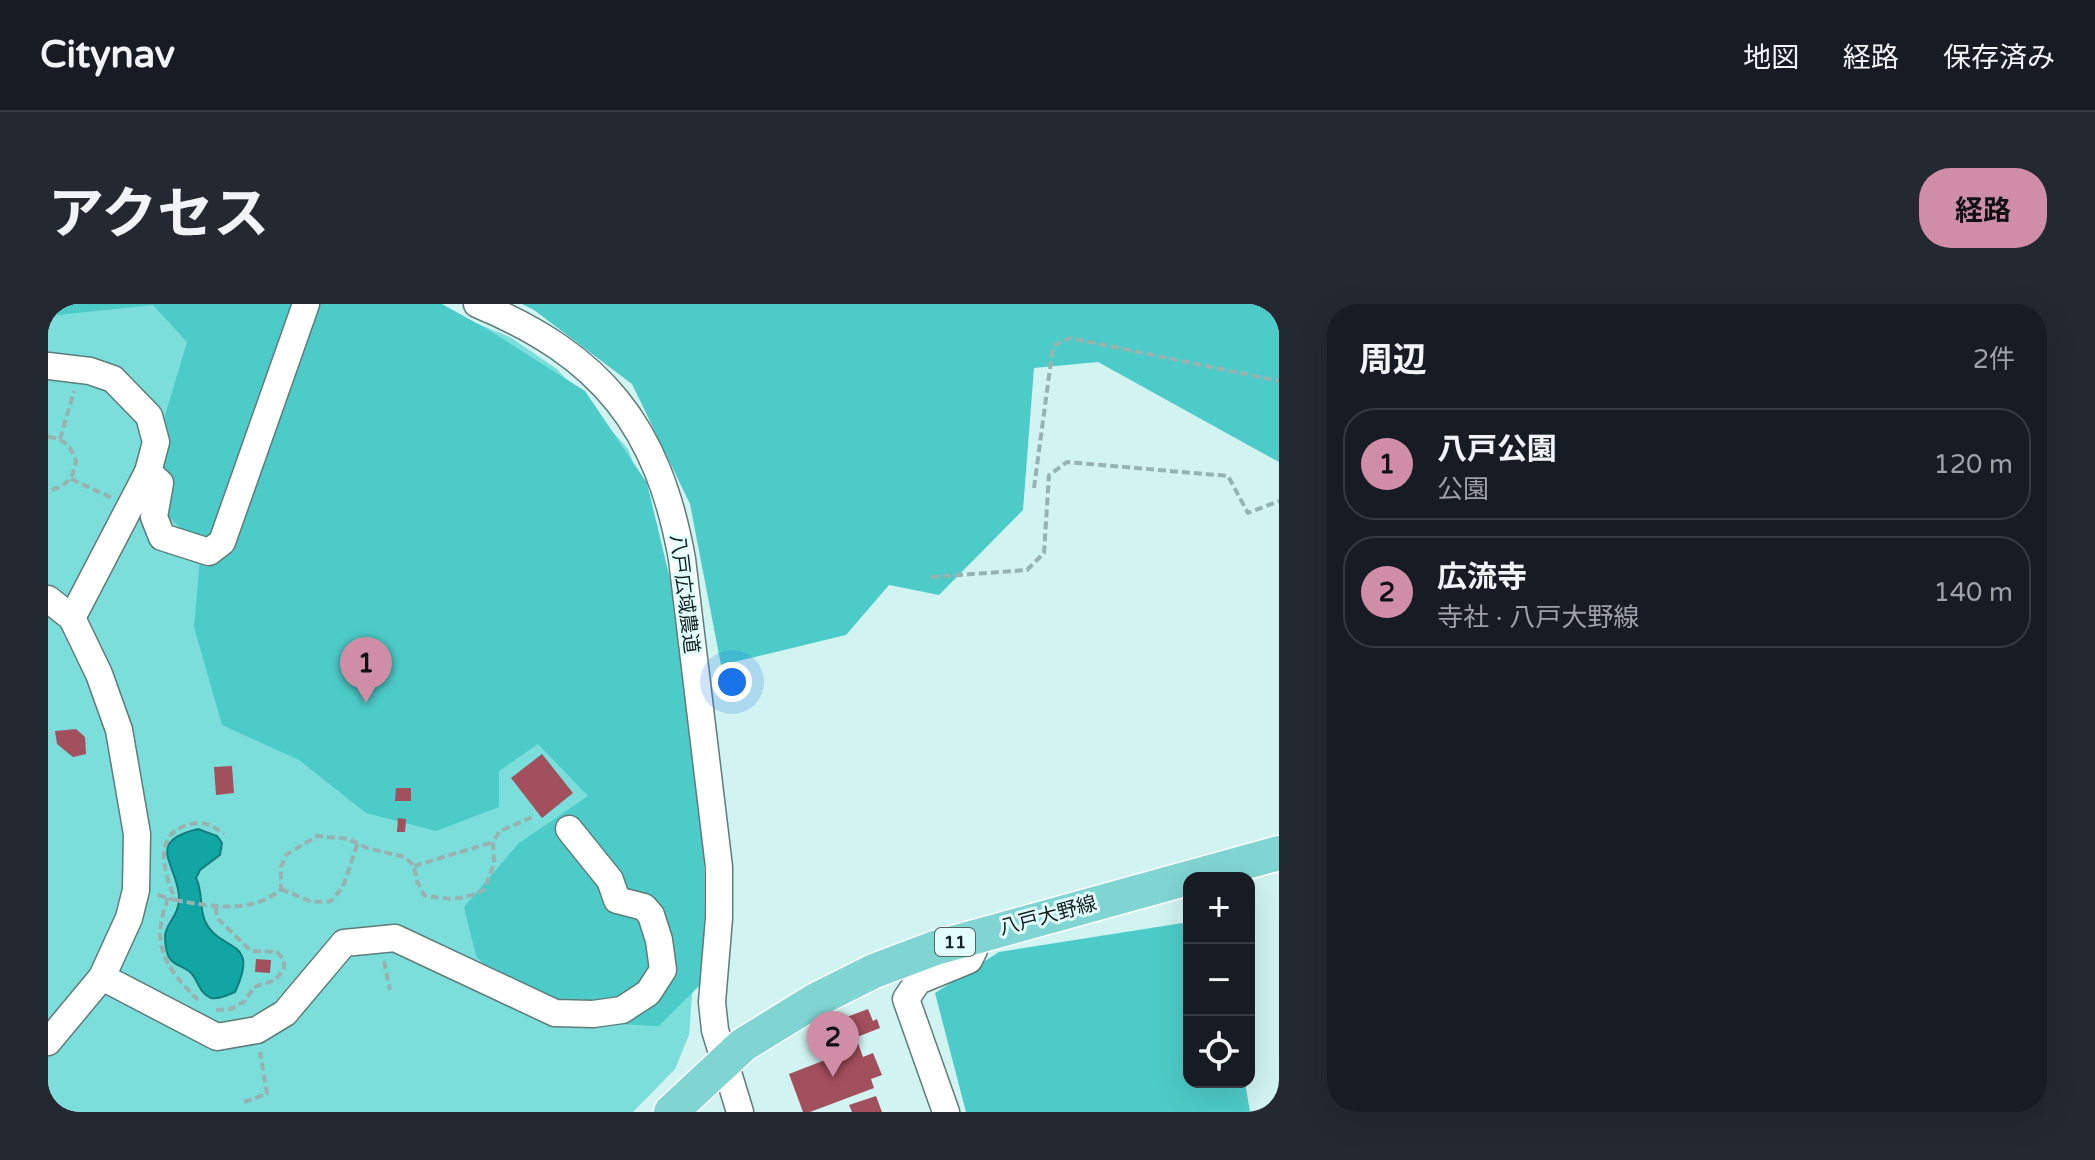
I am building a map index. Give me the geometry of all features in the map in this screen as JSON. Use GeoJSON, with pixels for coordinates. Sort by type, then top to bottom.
{"type":"FeatureCollection","features":[{"type":"Feature","properties":{"kind":"main road","name":"八戸大野線"},"geometry":{"type":"LineString","coordinates":[[671,1112],[723,1062],[772,1025],[874,971],[971,938],[1279,853]]}},
{"type":"Feature","properties":{"kind":"street"},"geometry":{"type":"LineString","coordinates":[[148,472],[160,483],[154,517],[162,537],[209,552],[222,542],[306,304]]}},
{"type":"Feature","properties":{"kind":"street","name":"八戸広域農道"},"geometry":{"type":"LineString","coordinates":[[477,304],[536,333],[588,368],[636,424],[664,482],[682,559],[719,867],[712,1002],[715,1030],[740,1112]]}},
{"type":"Feature","properties":{"kind":"street"},"geometry":{"type":"LineString","coordinates":[[48,366],[81,370],[113,379],[149,416],[156,442],[148,472],[72,618]]}},
{"type":"Feature","properties":{"kind":"street"},"geometry":{"type":"LineString","coordinates":[[48,599],[72,618],[99,674],[119,730],[137,834],[136,890],[129,918],[102,977],[48,1042]]}},
{"type":"Feature","properties":{"kind":"street"},"geometry":{"type":"LineString","coordinates":[[102,977],[217,1037],[257,1030],[285,1013],[344,943],[395,938],[555,1013],[593,1014],[622,1010],[648,993],[663,970],[659,940],[651,915],[644,907],[617,900],[610,880],[569,829]]}},
{"type":"Feature","properties":{"kind":"street"},"geometry":{"type":"LineString","coordinates":[[946,1112],[906,999],[918,981],[969,960],[974,950],[971,938]]}},
{"type":"Feature","properties":{"kind":"path"},"geometry":{"type":"LineString","coordinates":[[1034,488],[1053,346],[1070,338],[1279,381]]}},
{"type":"Feature","properties":{"kind":"path"},"geometry":{"type":"LineString","coordinates":[[60,439],[81,370]]}},
{"type":"Feature","properties":{"kind":"path"},"geometry":{"type":"LineString","coordinates":[[48,437],[67,444],[76,461],[71,479],[48,490]]}},
{"type":"Feature","properties":{"kind":"path"},"geometry":{"type":"LineString","coordinates":[[931,577],[1027,570],[1044,553],[1049,475],[1067,462],[1228,476],[1248,513],[1279,501]]}},
{"type":"Feature","properties":{"kind":"path"},"geometry":{"type":"LineString","coordinates":[[71,479],[130,506]]}},
{"type":"Feature","properties":{"kind":"path"},"geometry":{"type":"LineString","coordinates":[[281,889],[281,867],[286,855],[317,836],[349,839],[367,848],[405,857],[414,866],[424,895],[446,899],[468,898],[485,889],[494,863],[493,842],[500,831],[535,816]]}},
{"type":"Feature","properties":{"kind":"path"},"geometry":{"type":"LineString","coordinates":[[216,907],[217,918],[243,946],[251,951],[277,952],[284,960],[284,969],[275,980],[254,987],[245,1001],[231,1009],[216,1010],[203,1006],[177,980],[161,954],[162,931],[172,899],[164,869],[167,838],[177,828],[195,823],[210,824],[224,834]]}},
{"type":"Feature","properties":{"kind":"path"},"geometry":{"type":"LineString","coordinates":[[281,889],[312,902],[331,901],[343,887],[358,842]]}},
{"type":"Feature","properties":{"kind":"path"},"geometry":{"type":"LineString","coordinates":[[414,866],[493,842]]}},
{"type":"Feature","properties":{"kind":"path"},"geometry":{"type":"LineString","coordinates":[[136,890],[216,907],[262,901],[281,889]]}},
{"type":"Feature","properties":{"kind":"path"},"geometry":{"type":"LineString","coordinates":[[380,939],[390,990]]}},
{"type":"Feature","properties":{"kind":"path"},"geometry":{"type":"LineString","coordinates":[[244,1102],[267,1094],[257,1030]]}},
{"type":"Feature","properties":{"kind":"shaded area"},"geometry":{"type":"Polygon","coordinates":[[[48,304],[429,304],[510,337],[557,369],[628,449],[657,524],[700,892],[689,1035],[675,1069],[633,1112],[48,1112],[48,304]]]}},
{"type":"Feature","properties":{"kind":"shaded area"},"geometry":{"type":"Polygon","coordinates":[[[48,304],[442,304],[585,391],[647,483],[675,600],[704,839],[705,980],[659,1026],[616,1024],[513,995],[476,956],[464,907],[519,843],[588,796],[538,744],[499,771],[499,807],[436,831],[366,813],[299,760],[222,725],[194,627],[201,548],[167,515],[160,432],[187,342],[153,305],[48,316],[48,304]]]}},
{"type":"Feature","properties":{"kind":"shaded area"},"geometry":{"type":"Polygon","coordinates":[[[522,304],[1279,304],[1279,462],[1098,362],[1034,368],[1023,510],[939,595],[889,585],[846,635],[721,665],[690,504],[632,384],[522,304]]]}},
{"type":"Feature","properties":{"kind":"shaded area"},"geometry":{"type":"Polygon","coordinates":[[[198,829],[217,836],[222,843],[220,855],[200,870],[196,878],[203,916],[212,931],[241,954],[243,962],[235,992],[217,998],[207,996],[192,974],[171,960],[166,945],[166,931],[179,903],[168,847],[172,840],[182,834],[198,829]]]}},
{"type":"Feature","properties":{"kind":"shaded area"},"geometry":{"type":"Polygon","coordinates":[[[1183,923],[1183,1088],[1246,1088],[1250,1112],[966,1112],[935,993],[999,952],[1183,923]]]}},
{"type":"Feature","properties":{"kind":"building"},"geometry":{"type":"Polygon","coordinates":[[[76,729],[85,737],[86,754],[73,757],[57,744],[55,731],[76,729]]]}},
{"type":"Feature","properties":{"kind":"building"},"geometry":{"type":"Polygon","coordinates":[[[542,754],[573,793],[542,818],[511,778],[542,754]]]}},
{"type":"Feature","properties":{"kind":"building"},"geometry":{"type":"Polygon","coordinates":[[[232,766],[234,793],[216,795],[214,767],[232,766]]]}},
{"type":"Feature","properties":{"kind":"building"},"geometry":{"type":"Polygon","coordinates":[[[396,788],[411,788],[411,801],[395,801],[396,788]]]}},
{"type":"Feature","properties":{"kind":"building"},"geometry":{"type":"Polygon","coordinates":[[[398,818],[406,819],[405,832],[397,832],[398,818]]]}},
{"type":"Feature","properties":{"kind":"building"},"geometry":{"type":"Polygon","coordinates":[[[256,959],[271,960],[270,973],[255,972],[256,959]]]}},
{"type":"Feature","properties":{"kind":"building"},"geometry":{"type":"Polygon","coordinates":[[[868,1009],[880,1028],[852,1039],[844,1018],[868,1009]]]}},
{"type":"Feature","properties":{"kind":"building"},"geometry":{"type":"Polygon","coordinates":[[[858,1043],[863,1057],[873,1053],[882,1075],[871,1079],[874,1088],[803,1112],[789,1074],[838,1055],[837,1051],[858,1043]]]}},
{"type":"Feature","properties":{"kind":"building"},"geometry":{"type":"Polygon","coordinates":[[[876,1096],[882,1112],[852,1112],[849,1105],[876,1096]]]}},
{"type":"Feature","properties":{"kind":"place","name":"八戸公園"},"geometry":{"type":"Point","coordinates":[366,703]}},
{"type":"Feature","properties":{"kind":"place","name":"広流寺"},"geometry":{"type":"Point","coordinates":[833,1077]}}]}
